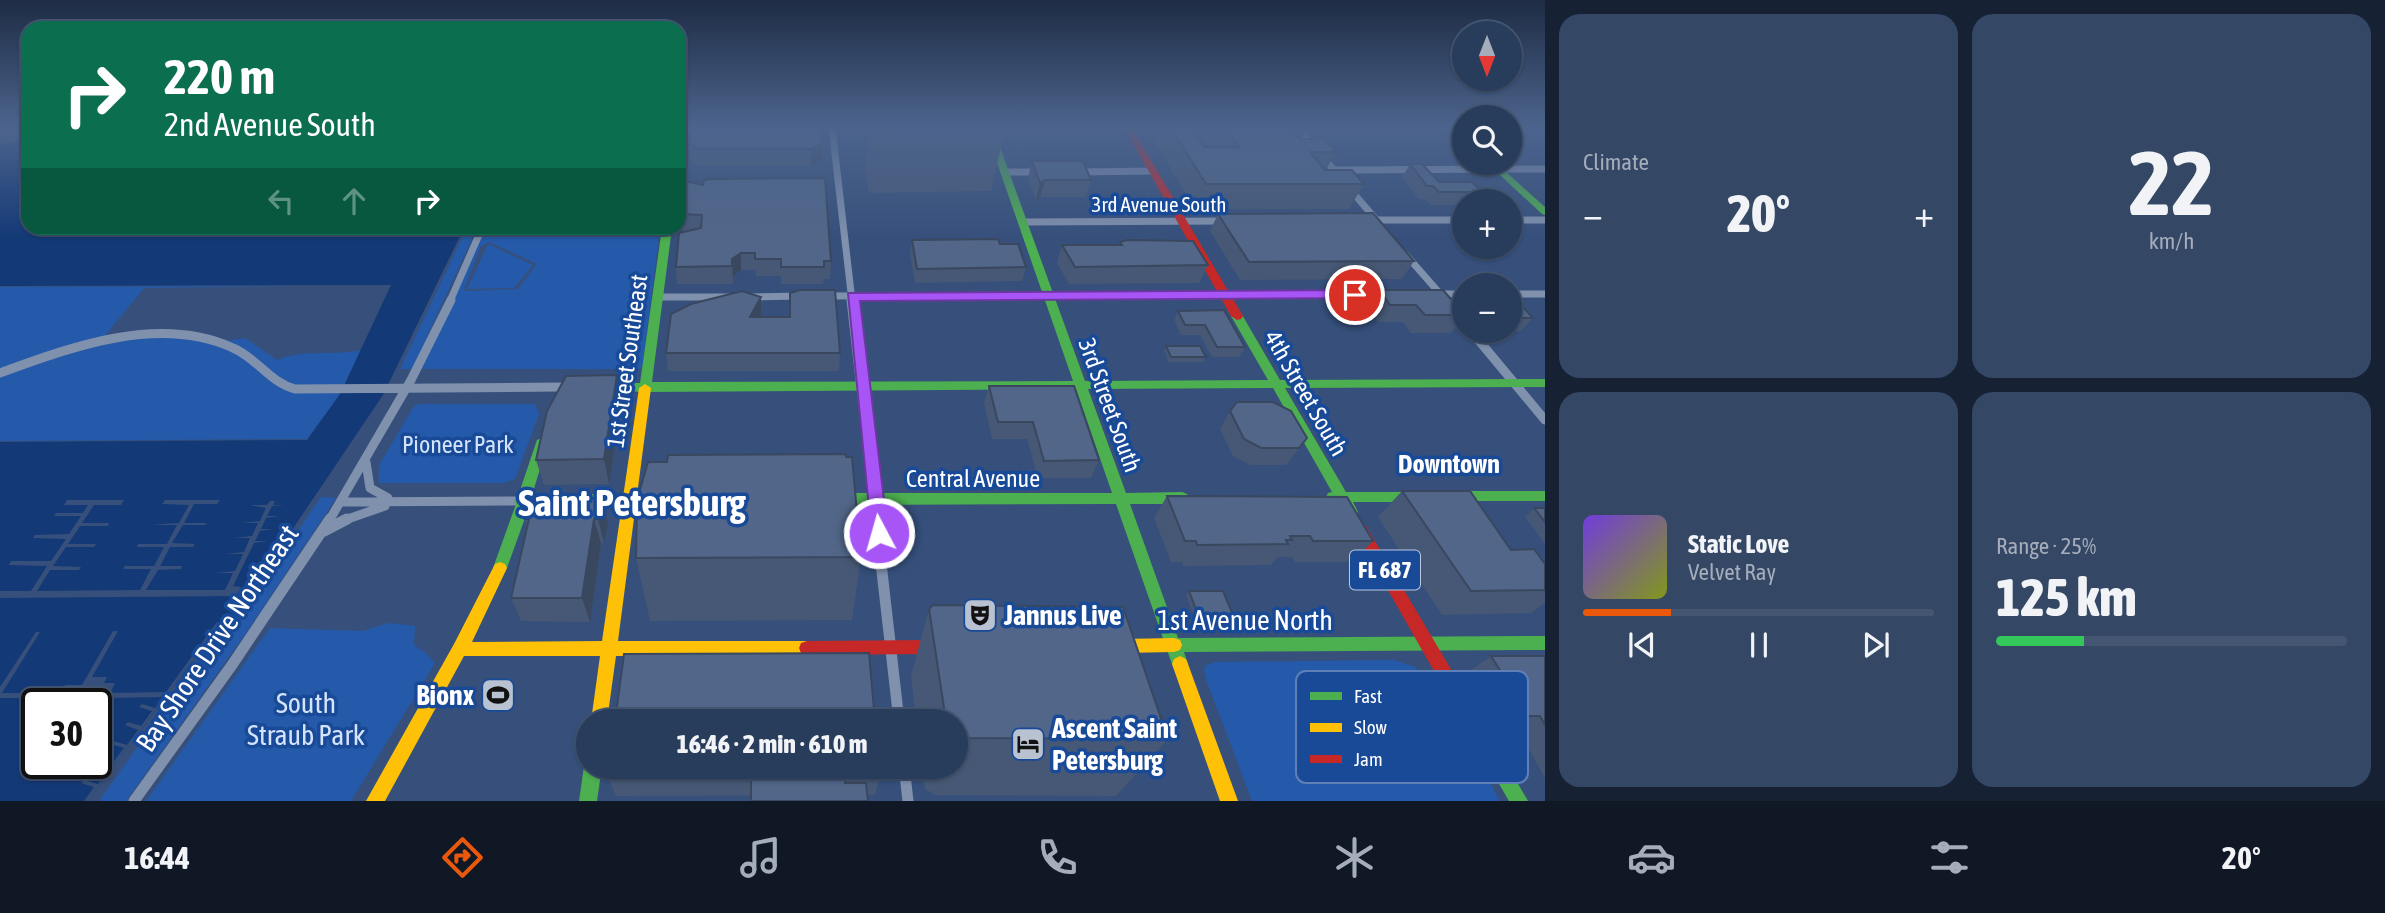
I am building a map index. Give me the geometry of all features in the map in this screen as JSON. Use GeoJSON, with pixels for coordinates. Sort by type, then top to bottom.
{"type":"FeatureCollection","features":[{"type":"Feature","properties":{"kind":"street"},"geometry":{"type":"LineString","coordinates":[[837,165],[898,709]]}},
{"type":"Feature","properties":{"kind":"street","name":"3rd Street South"},"geometry":{"type":"LineString","coordinates":[[1002,165],[1229,801]]}},
{"type":"Feature","properties":{"kind":"street","name":"4th Street South"},"geometry":{"type":"LineString","coordinates":[[1150,165],[1342,497]]}},
{"type":"Feature","properties":{"kind":"street"},"geometry":{"type":"LineString","coordinates":[[1330,165],[1385,229]]}},
{"type":"Feature","properties":{"kind":"street"},"geometry":{"type":"LineString","coordinates":[[1334,170],[1452,167]]}},
{"type":"Feature","properties":{"kind":"street"},"geometry":{"type":"LineString","coordinates":[[1522,168],[1545,169]]}},
{"type":"Feature","properties":{"kind":"street"},"geometry":{"type":"LineString","coordinates":[[1073,172],[1153,171]]}},
{"type":"Feature","properties":{"kind":"street"},"geometry":{"type":"LineString","coordinates":[[1004,172],[1047,172]]}},
{"type":"Feature","properties":{"kind":"street"},"geometry":{"type":"LineString","coordinates":[[1504,175],[1545,212]]}},
{"type":"Feature","properties":{"kind":"street"},"geometry":{"type":"LineString","coordinates":[[1362,220],[1452,220]]}},
{"type":"Feature","properties":{"kind":"street"},"geometry":{"type":"LineString","coordinates":[[1522,220],[1545,220]]}},
{"type":"Feature","properties":{"kind":"street","name":"3rd Avenue South"},"geometry":{"type":"LineString","coordinates":[[1022,222],[1238,221]]}},
{"type":"Feature","properties":{"kind":"street","name":"Bay Shore Drive Northeast"},"geometry":{"type":"LineString","coordinates":[[134,801],[340,502],[407,389],[479,235]]}},
{"type":"Feature","properties":{"kind":"street","name":"1st Street Southeast"},"geometry":{"type":"LineString","coordinates":[[601,709],[666,235]]}},
{"type":"Feature","properties":{"kind":"street"},"geometry":{"type":"LineString","coordinates":[[1399,246],[1452,308]]}},
{"type":"Feature","properties":{"kind":"street"},"geometry":{"type":"LineString","coordinates":[[821,296],[1391,294]]}},
{"type":"Feature","properties":{"kind":"street"},"geometry":{"type":"LineString","coordinates":[[1428,294],[1452,294]]}},
{"type":"Feature","properties":{"kind":"street"},"geometry":{"type":"LineString","coordinates":[[1522,294],[1545,294]]}},
{"type":"Feature","properties":{"kind":"street"},"geometry":{"type":"LineString","coordinates":[[657,297],[808,296]]}},
{"type":"Feature","properties":{"kind":"street"},"geometry":{"type":"LineString","coordinates":[[0,373],[86,345],[133,337],[174,335],[232,347],[282,386],[340,389],[1545,383]]}},
{"type":"Feature","properties":{"kind":"street"},"geometry":{"type":"LineString","coordinates":[[1481,343],[1545,420]]}},
{"type":"Feature","properties":{"kind":"street"},"geometry":{"type":"LineString","coordinates":[[557,401],[574,387]]}},
{"type":"Feature","properties":{"kind":"street"},"geometry":{"type":"LineString","coordinates":[[375,801],[460,649],[519,524],[521,501],[548,427]]}},
{"type":"Feature","properties":{"kind":"street"},"geometry":{"type":"LineString","coordinates":[[366,458],[365,471],[370,488],[380,496],[400,502]]}},
{"type":"Feature","properties":{"kind":"street"},"geometry":{"type":"LineString","coordinates":[[1447,496],[1545,496]]}},
{"type":"Feature","properties":{"kind":"street"},"geometry":{"type":"LineString","coordinates":[[1320,497],[1433,497]]}},
{"type":"Feature","properties":{"kind":"street","name":"FL 687"},"geometry":{"type":"LineString","coordinates":[[1342,497],[1443,671]]}},
{"type":"Feature","properties":{"kind":"street","name":"Central Avenue"},"geometry":{"type":"LineString","coordinates":[[824,499],[1195,498]]}},
{"type":"Feature","properties":{"kind":"street"},"geometry":{"type":"LineString","coordinates":[[340,502],[674,500]]}},
{"type":"Feature","properties":{"kind":"street"},"geometry":{"type":"LineString","coordinates":[[317,536],[341,521],[400,502]]}},
{"type":"Feature","properties":{"kind":"street","name":"1st Avenue North"},"geometry":{"type":"LineString","coordinates":[[1109,646],[1545,643]]}},
{"type":"Feature","properties":{"kind":"street"},"geometry":{"type":"LineString","coordinates":[[460,649],[943,646]]}},
{"type":"Feature","properties":{"kind":"street"},"geometry":{"type":"LineString","coordinates":[[588,801],[591,779]]}},
{"type":"Feature","properties":{"kind":"street"},"geometry":{"type":"LineString","coordinates":[[905,779],[908,801]]}},
{"type":"Feature","properties":{"kind":"street","name":"FL 687"},"geometry":{"type":"LineString","coordinates":[[1508,783],[1519,801]]}},
{"type":"Feature","properties":{"kind":"green space"},"geometry":{"type":"Polygon","coordinates":[[[464,235],[474,235],[412,369],[400,369],[464,235]]]}},
{"type":"Feature","properties":{"kind":"green space"},"geometry":{"type":"Polygon","coordinates":[[[483,235],[659,235],[642,369],[421,369],[483,235]],[[489,242],[481,246],[464,289],[518,289],[536,265],[489,242]]]}},
{"type":"Feature","properties":{"kind":"green space"},"geometry":{"type":"Polygon","coordinates":[[[488,244],[533,265],[514,288],[467,289],[488,244]]]}},
{"type":"Feature","properties":{"kind":"green space"},"geometry":{"type":"Polygon","coordinates":[[[281,286],[144,288],[104,337],[123,335],[225,341],[245,338],[277,360],[297,355],[362,350],[338,397],[307,439],[0,441],[0,287],[281,286]]]}},
{"type":"Feature","properties":{"kind":"green space","name":"Pioneer Park"},"geometry":{"type":"Polygon","coordinates":[[[535,404],[539,414],[515,479],[503,483],[379,483],[379,465],[414,406],[535,404]]]}},
{"type":"Feature","properties":{"kind":"green space"},"geometry":{"type":"Polygon","coordinates":[[[321,497],[336,498],[244,636],[126,801],[99,801],[219,632],[231,629],[321,497]]]}},
{"type":"Feature","properties":{"kind":"green space","name":"South Straub Park"},"geometry":{"type":"Polygon","coordinates":[[[388,623],[415,626],[414,645],[435,663],[351,801],[146,801],[270,628],[363,631],[388,623]]]}},
{"type":"Feature","properties":{"kind":"green space"},"geometry":{"type":"Polygon","coordinates":[[[1394,660],[1415,667],[1419,671],[1296,671],[1296,783],[1490,783],[1500,801],[1252,801],[1204,671],[1206,665],[1216,662],[1394,660]]]}},
{"type":"Feature","properties":{"kind":"shaded area"},"geometry":{"type":"Polygon","coordinates":[[[0,165],[21,165],[21,235],[461,235],[383,395],[226,628],[218,626],[112,769],[112,688],[21,688],[21,779],[104,779],[88,801],[0,801],[0,442],[307,440],[340,394],[391,285],[0,286],[0,165]]]}},
{"type":"Feature","properties":{"kind":"pier"},"geometry":{"type":"Polygon","coordinates":[[[67,500],[124,500],[121,505],[94,505],[82,523],[109,523],[108,526],[80,526],[68,544],[96,544],[94,547],[66,547],[53,566],[81,567],[79,570],[50,570],[37,591],[140,590],[151,569],[123,569],[125,566],[154,566],[164,547],[137,547],[138,544],[167,544],[177,525],[150,525],[179,523],[189,505],[162,504],[165,500],[220,500],[217,504],[194,504],[184,523],[207,523],[183,525],[172,543],[195,544],[193,547],[170,547],[160,566],[182,566],[181,569],[158,570],[146,590],[225,590],[233,573],[215,573],[235,571],[243,554],[225,554],[244,552],[250,538],[233,538],[252,536],[258,523],[241,523],[260,521],[266,508],[250,505],[267,505],[270,501],[275,501],[273,505],[285,505],[272,506],[267,516],[280,516],[266,518],[261,529],[273,529],[260,531],[255,541],[268,541],[254,543],[233,586],[241,587],[236,596],[0,598],[0,591],[31,591],[47,566],[9,565],[11,561],[51,561],[66,539],[33,538],[35,535],[69,534],[81,516],[54,516],[56,513],[83,513],[88,505],[64,505],[67,500]]]}},
{"type":"Feature","properties":{"kind":"pier"},"geometry":{"type":"Polygon","coordinates":[[[217,622],[228,624],[226,628],[218,626],[112,769],[112,764],[124,748],[112,744],[113,741],[127,745],[138,730],[125,725],[128,722],[141,726],[152,711],[139,707],[142,704],[155,708],[162,697],[112,698],[112,693],[166,692],[217,622]]]}},
{"type":"Feature","properties":{"kind":"pier"},"geometry":{"type":"Polygon","coordinates":[[[113,631],[118,631],[92,677],[107,677],[104,683],[115,683],[112,689],[64,688],[65,685],[82,685],[113,631]]]}},
{"type":"Feature","properties":{"kind":"pier"},"geometry":{"type":"Polygon","coordinates":[[[36,632],[40,632],[2,693],[21,693],[21,698],[0,698],[0,687],[36,632]]]}},
{"type":"Feature","properties":{"kind":"pier"},"geometry":{"type":"Polygon","coordinates":[[[104,779],[88,801],[84,801],[94,787],[81,783],[84,780],[98,784],[104,779]]]}},
{"type":"Feature","properties":{"kind":"building"},"geometry":{"type":"Polygon","coordinates":[[[1034,165],[1085,165],[1091,180],[1045,180],[1040,183],[1034,165]]]}},
{"type":"Feature","properties":{"kind":"building"},"geometry":{"type":"Polygon","coordinates":[[[1194,165],[1321,165],[1325,170],[1352,170],[1364,184],[1206,184],[1194,165]]]}},
{"type":"Feature","properties":{"kind":"building"},"geometry":{"type":"Polygon","coordinates":[[[1411,165],[1423,165],[1439,182],[1472,182],[1479,189],[1439,192],[1433,186],[1427,186],[1411,165]]]}},
{"type":"Feature","properties":{"kind":"building"},"geometry":{"type":"Polygon","coordinates":[[[825,178],[831,261],[824,261],[824,267],[781,267],[781,259],[755,259],[755,253],[741,253],[732,259],[732,266],[676,267],[679,235],[686,235],[686,231],[701,228],[702,215],[686,214],[686,181],[703,185],[704,180],[825,178]]]}},
{"type":"Feature","properties":{"kind":"building"},"geometry":{"type":"Polygon","coordinates":[[[1373,213],[1414,261],[1249,262],[1218,214],[1373,213]]]}},
{"type":"Feature","properties":{"kind":"building"},"geometry":{"type":"Polygon","coordinates":[[[998,239],[1000,244],[1018,244],[1026,267],[917,269],[912,240],[998,239]]]}},
{"type":"Feature","properties":{"kind":"building"},"geometry":{"type":"Polygon","coordinates":[[[1193,241],[1208,265],[1075,267],[1062,245],[1122,245],[1120,242],[1193,241]]]}},
{"type":"Feature","properties":{"kind":"building"},"geometry":{"type":"Polygon","coordinates":[[[800,290],[835,290],[840,353],[666,353],[671,314],[691,304],[742,291],[761,297],[750,317],[790,317],[790,293],[800,290]]]}},
{"type":"Feature","properties":{"kind":"building"},"geometry":{"type":"Polygon","coordinates":[[[1379,290],[1443,290],[1452,300],[1452,315],[1425,315],[1416,305],[1390,305],[1379,290]]]}},
{"type":"Feature","properties":{"kind":"building"},"geometry":{"type":"Polygon","coordinates":[[[1522,306],[1533,318],[1522,318],[1522,306]]]}},
{"type":"Feature","properties":{"kind":"building"},"geometry":{"type":"Polygon","coordinates":[[[1224,310],[1245,347],[1217,347],[1205,325],[1185,325],[1178,311],[1224,310]]]}},
{"type":"Feature","properties":{"kind":"building"},"geometry":{"type":"Polygon","coordinates":[[[1166,346],[1200,346],[1206,357],[1171,357],[1166,346]]]}},
{"type":"Feature","properties":{"kind":"building"},"geometry":{"type":"Polygon","coordinates":[[[617,375],[604,459],[536,460],[547,411],[566,376],[617,375]]]}},
{"type":"Feature","properties":{"kind":"building"},"geometry":{"type":"Polygon","coordinates":[[[989,386],[1074,386],[1099,460],[1044,461],[1033,422],[998,422],[989,386]]]}},
{"type":"Feature","properties":{"kind":"building"},"geometry":{"type":"Polygon","coordinates":[[[1237,402],[1273,402],[1291,411],[1307,438],[1299,448],[1261,448],[1244,439],[1230,411],[1237,402]]]}},
{"type":"Feature","properties":{"kind":"building"},"geometry":{"type":"Polygon","coordinates":[[[846,454],[846,457],[852,457],[861,557],[636,558],[637,500],[648,462],[667,462],[668,455],[846,454]]]}},
{"type":"Feature","properties":{"kind":"building"},"geometry":{"type":"Polygon","coordinates":[[[1402,491],[1470,491],[1511,550],[1534,549],[1545,564],[1545,590],[1471,591],[1402,491]]]}},
{"type":"Feature","properties":{"kind":"building"},"geometry":{"type":"Polygon","coordinates":[[[1167,496],[1347,497],[1373,541],[1313,541],[1310,536],[1290,536],[1292,540],[1286,540],[1288,544],[1197,545],[1196,541],[1185,541],[1167,496]]]}},
{"type":"Feature","properties":{"kind":"building"},"geometry":{"type":"Polygon","coordinates":[[[535,497],[601,498],[598,519],[594,519],[582,598],[511,598],[529,519],[525,519],[535,497]]]}},
{"type":"Feature","properties":{"kind":"building"},"geometry":{"type":"Polygon","coordinates":[[[1534,508],[1545,508],[1545,522],[1534,508]]]}},
{"type":"Feature","properties":{"kind":"building"},"geometry":{"type":"Polygon","coordinates":[[[1189,591],[1223,591],[1233,615],[1198,615],[1189,591]]]}},
{"type":"Feature","properties":{"kind":"building"},"geometry":{"type":"Polygon","coordinates":[[[933,605],[1123,607],[1168,739],[968,738],[968,709],[944,709],[929,609],[933,605]]]}},
{"type":"Feature","properties":{"kind":"building"},"geometry":{"type":"Polygon","coordinates":[[[869,653],[874,709],[617,709],[624,654],[869,653]]]}},
{"type":"Feature","properties":{"kind":"building"},"geometry":{"type":"Polygon","coordinates":[[[1491,656],[1545,656],[1545,725],[1540,716],[1528,714],[1528,671],[1500,671],[1491,656]]]}},
{"type":"Feature","properties":{"kind":"building"},"geometry":{"type":"Polygon","coordinates":[[[751,779],[845,779],[845,783],[866,783],[868,801],[751,801],[751,779]]]}},
{"type":"Feature","properties":{"kind":"traffic: fast"},"geometry":{"type":"LineString","coordinates":[[1002,165],[1180,664]]}},
{"type":"Feature","properties":{"kind":"traffic: fast"},"geometry":{"type":"LineString","coordinates":[[1504,175],[1545,212]]}},
{"type":"Feature","properties":{"kind":"traffic: fast"},"geometry":{"type":"LineString","coordinates":[[645,388],[666,235]]}},
{"type":"Feature","properties":{"kind":"traffic: fast"},"geometry":{"type":"LineString","coordinates":[[1237,316],[1351,512]]}},
{"type":"Feature","properties":{"kind":"traffic: fast"},"geometry":{"type":"LineString","coordinates":[[1080,385],[1545,383]]}},
{"type":"Feature","properties":{"kind":"traffic: fast"},"geometry":{"type":"LineString","coordinates":[[605,387],[1080,385]]}},
{"type":"Feature","properties":{"kind":"traffic: fast"},"geometry":{"type":"LineString","coordinates":[[500,568],[542,443]]}},
{"type":"Feature","properties":{"kind":"traffic: fast"},"geometry":{"type":"LineString","coordinates":[[1459,496],[1545,496]]}},
{"type":"Feature","properties":{"kind":"traffic: fast"},"geometry":{"type":"LineString","coordinates":[[1333,497],[1413,497]]}},
{"type":"Feature","properties":{"kind":"traffic: fast"},"geometry":{"type":"LineString","coordinates":[[840,499],[1182,498]]}},
{"type":"Feature","properties":{"kind":"traffic: fast"},"geometry":{"type":"LineString","coordinates":[[588,500],[654,500]]}},
{"type":"Feature","properties":{"kind":"traffic: fast"},"geometry":{"type":"LineString","coordinates":[[521,501],[549,501]]}},
{"type":"Feature","properties":{"kind":"traffic: fast"},"geometry":{"type":"LineString","coordinates":[[1174,645],[1545,643]]}},
{"type":"Feature","properties":{"kind":"traffic: fast"},"geometry":{"type":"LineString","coordinates":[[588,801],[591,779]]}},
{"type":"Feature","properties":{"kind":"traffic: fast"},"geometry":{"type":"LineString","coordinates":[[1508,783],[1519,801]]}},
{"type":"Feature","properties":{"kind":"traffic: slow"},"geometry":{"type":"LineString","coordinates":[[601,709],[645,388]]}},
{"type":"Feature","properties":{"kind":"traffic: slow"},"geometry":{"type":"LineString","coordinates":[[375,801],[460,649],[500,568]]}},
{"type":"Feature","properties":{"kind":"traffic: slow"},"geometry":{"type":"LineString","coordinates":[[1122,646],[1174,645]]}},
{"type":"Feature","properties":{"kind":"traffic: slow"},"geometry":{"type":"LineString","coordinates":[[460,649],[807,648]]}},
{"type":"Feature","properties":{"kind":"traffic: slow"},"geometry":{"type":"LineString","coordinates":[[1180,664],[1229,801]]}},
{"type":"Feature","properties":{"kind":"traffic: jam"},"geometry":{"type":"LineString","coordinates":[[1150,165],[1237,316]]}},
{"type":"Feature","properties":{"kind":"traffic: jam"},"geometry":{"type":"LineString","coordinates":[[1361,530],[1443,671]]}},
{"type":"Feature","properties":{"kind":"traffic: jam"},"geometry":{"type":"LineString","coordinates":[[807,648],[932,647]]}},
{"type":"Feature","properties":{"kind":"place","name":"Jannus Live"},"geometry":{"type":"Point","coordinates":[980,615]}},
{"type":"Feature","properties":{"kind":"place","name":"Bionx"},"geometry":{"type":"Point","coordinates":[498,695]}},
{"type":"Feature","properties":{"kind":"place","name":"Ascent Saint Petersburg"},"geometry":{"type":"Point","coordinates":[1028,744]}},
{"type":"Feature","properties":{"kind":"district","name":"Downtown"},"geometry":{"type":"Point","coordinates":[1449,464]}},
{"type":"Feature","properties":{"kind":"district","name":"Saint Petersburg"},"geometry":{"type":"Point","coordinates":[632,502]}},
{"type":"Feature","properties":{"kind":"route"},"geometry":{"type":"LineString","coordinates":[[879,533],[853,296],[1355,295]]}}]}
